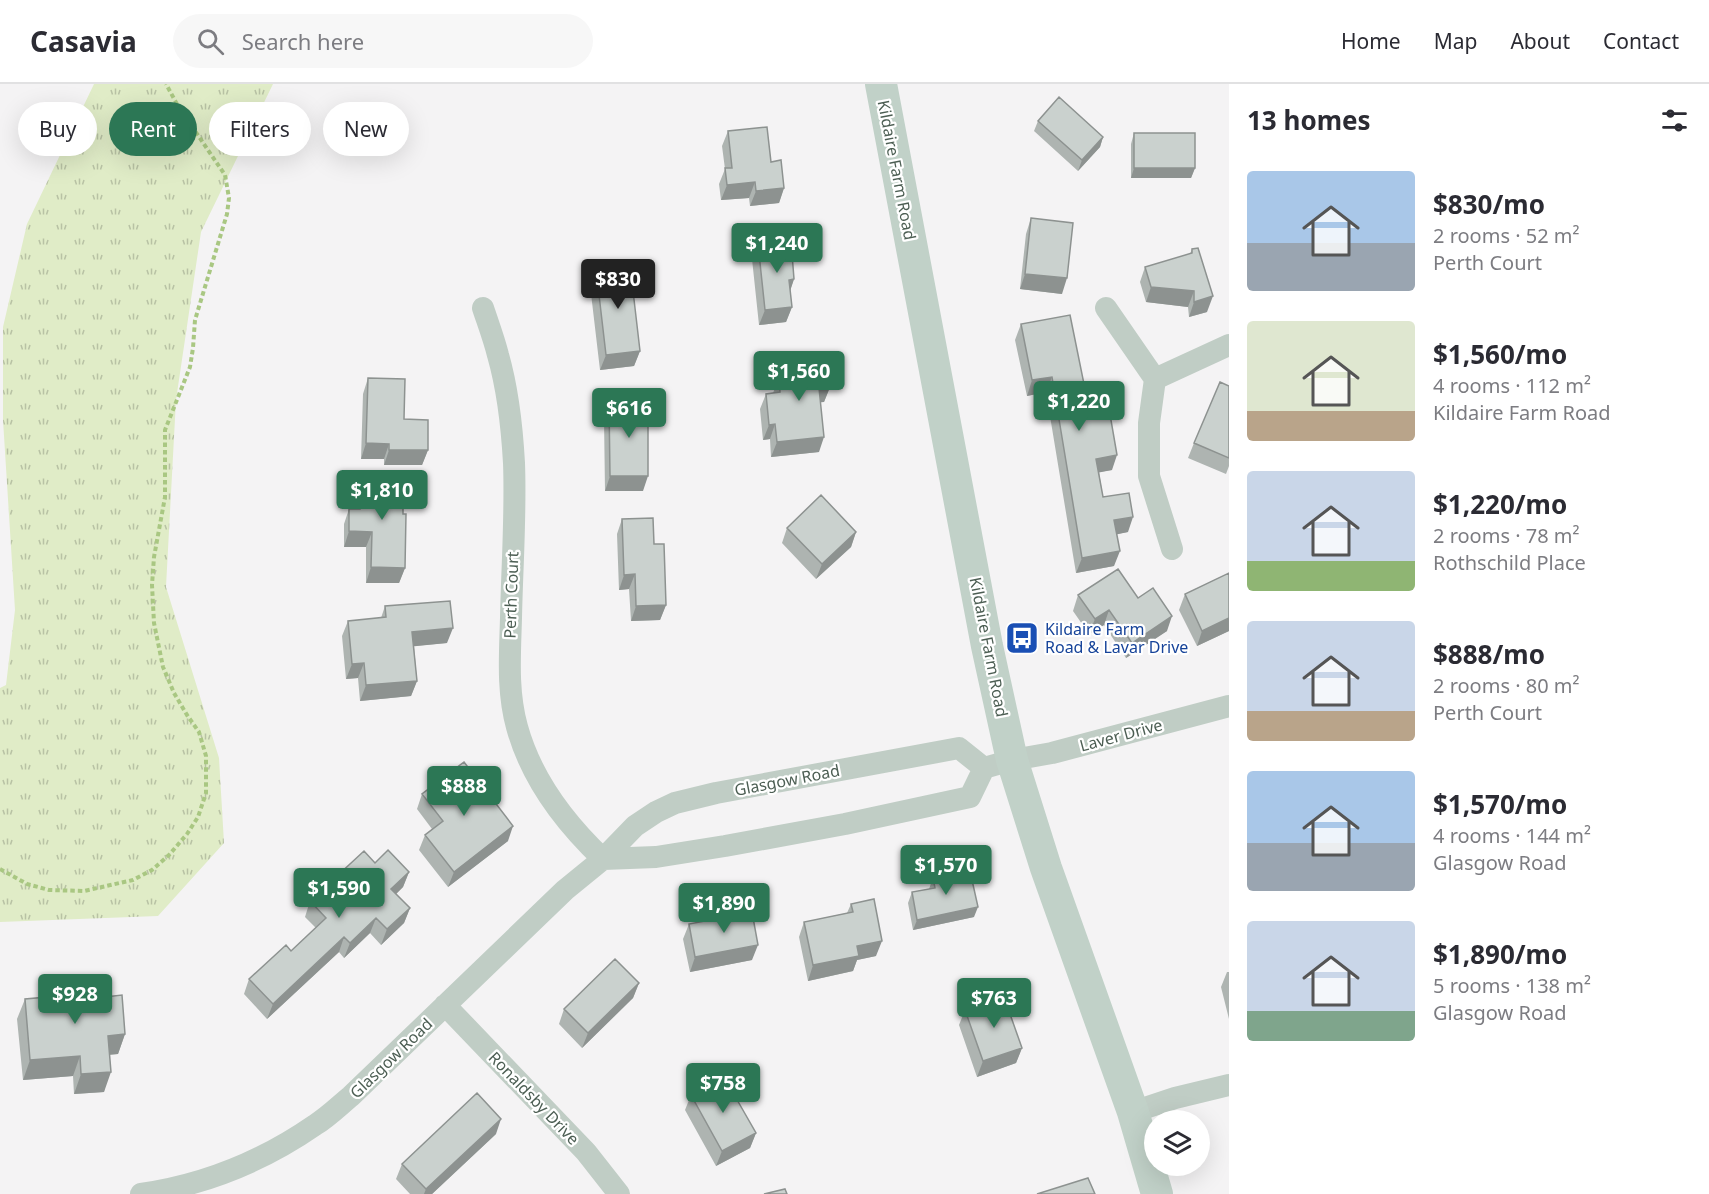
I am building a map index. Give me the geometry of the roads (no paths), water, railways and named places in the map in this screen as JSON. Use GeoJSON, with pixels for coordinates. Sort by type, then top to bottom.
{"type":"FeatureCollection","features":[{"type":"Feature","properties":{"kind":"main road","name":"Kildaire Farm Road"},"geometry":{"type":"LineString","coordinates":[[881,84],[987,646],[998,764],[1046,868],[1133,1112],[1158,1194]]}},
{"type":"Feature","properties":{"kind":"street","name":"Perth Court"},"geometry":{"type":"LineString","coordinates":[[483,308],[498,355],[511,418],[514,477],[509,679],[517,726],[527,756],[542,785],[586,844],[603,859]]}},
{"type":"Feature","properties":{"kind":"street"},"geometry":{"type":"LineString","coordinates":[[1106,308],[1155,380],[1149,423],[1149,476],[1172,549]]}},
{"type":"Feature","properties":{"kind":"street"},"geometry":{"type":"LineString","coordinates":[[1155,380],[1229,345]]}},
{"type":"Feature","properties":{"kind":"street","name":"Laver Drive"},"geometry":{"type":"LineString","coordinates":[[998,764],[1052,753],[1229,705]]}},
{"type":"Feature","properties":{"kind":"street","name":"Glasgow Road"},"geometry":{"type":"LineString","coordinates":[[141,1194],[211,1178],[284,1145],[317,1124],[351,1096],[565,890],[603,859],[635,826],[656,812],[675,803],[716,793],[959,748],[998,764]]}},
{"type":"Feature","properties":{"kind":"street"},"geometry":{"type":"LineString","coordinates":[[603,859],[656,857],[725,846],[845,824],[970,796],[998,764]]}},
{"type":"Feature","properties":{"kind":"street","name":"Ronaldsby Drive"},"geometry":{"type":"LineString","coordinates":[[445,1005],[586,1152],[619,1194]]}},
{"type":"Feature","properties":{"kind":"street"},"geometry":{"type":"LineString","coordinates":[[1133,1112],[1174,1098],[1229,1085]]}},
{"type":"Feature","properties":{"kind":"place","name":"Kildaire Farm Road & Lavar Drive"},"geometry":{"type":"Point","coordinates":[1022,638]}}]}
